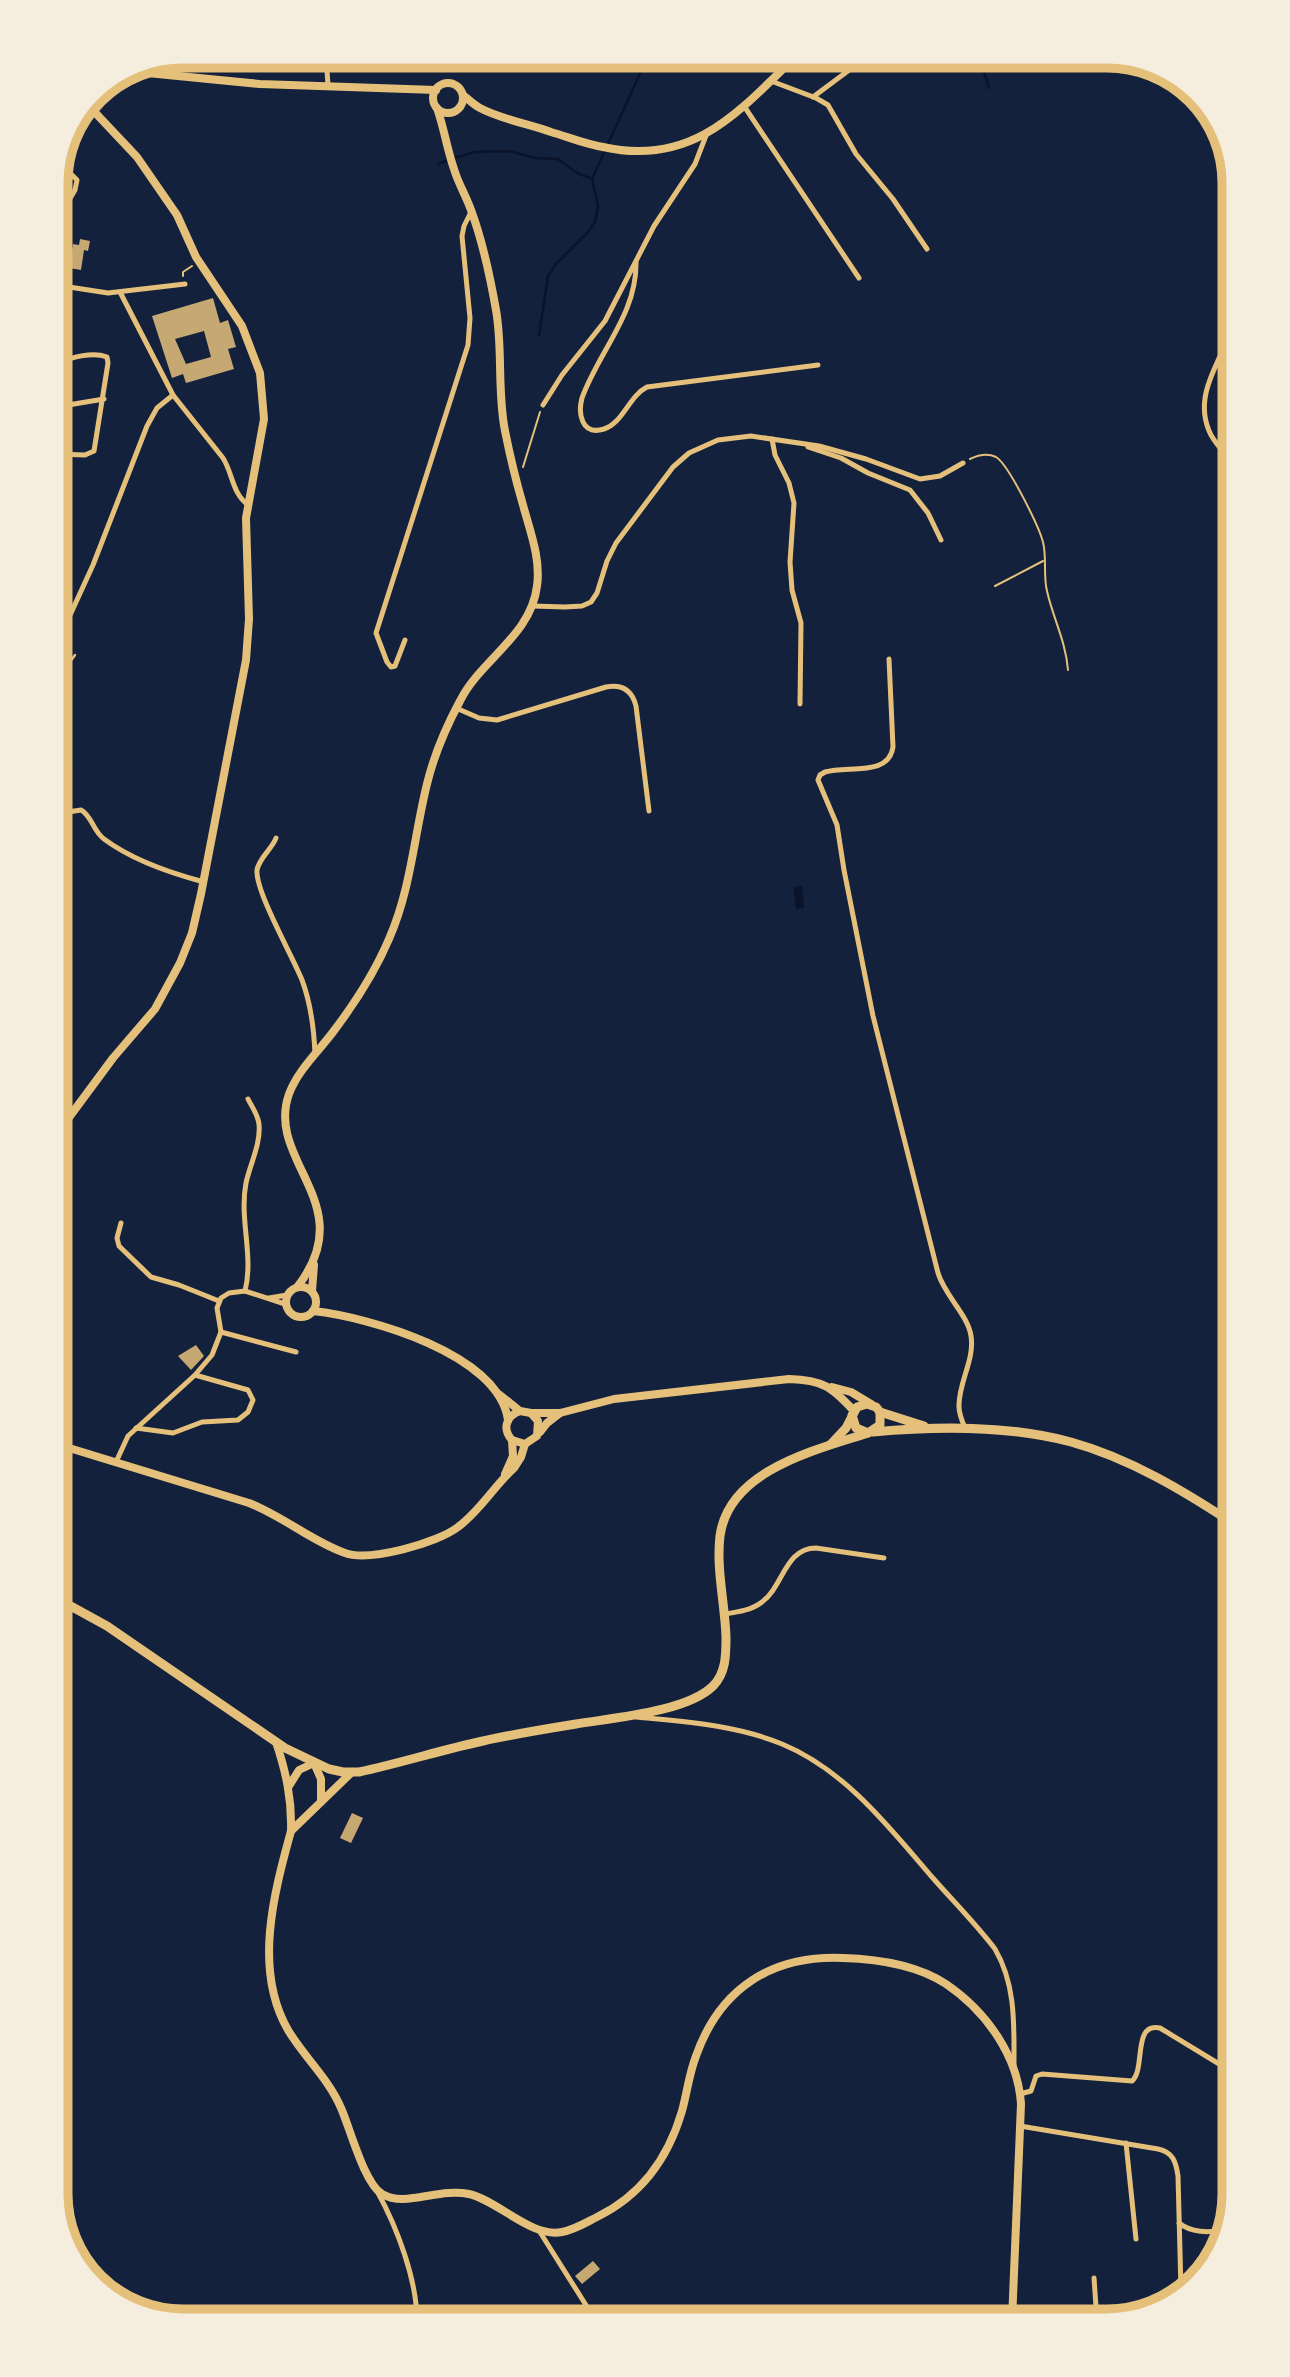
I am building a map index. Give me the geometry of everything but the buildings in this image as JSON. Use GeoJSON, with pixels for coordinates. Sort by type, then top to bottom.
{"type":"FeatureCollection","features":[{"type":"Feature","properties":{"kind":"main road"},"geometry":{"type":"LineString","coordinates":[[150,73],[250,83],[436,90],[449,83],[458,87],[463,95],[479,108],[593,145],[623,150],[658,151],[692,142],[707,134],[744,106],[784,68]]}},
{"type":"Feature","properties":{"kind":"main road"},"geometry":{"type":"LineString","coordinates":[[410,89],[446,113],[479,108]]}},
{"type":"Feature","properties":{"kind":"main road"},"geometry":{"type":"LineString","coordinates":[[312,1291],[319,1233],[317,1204],[286,1134],[285,1118],[290,1091],[364,988],[394,928],[409,878],[430,773],[456,708],[473,679],[517,631],[533,606],[538,583],[537,561],[503,420],[497,313],[485,255],[448,151],[446,134],[435,104],[436,90]]}},
{"type":"Feature","properties":{"kind":"main road"},"geometry":{"type":"LineString","coordinates":[[446,134],[462,103],[463,95]]}},
{"type":"Feature","properties":{"kind":"main road"},"geometry":{"type":"LineString","coordinates":[[68,1119],[160,1000],[190,937],[204,882],[247,653],[248,505],[263,433],[264,413],[261,378],[242,326],[199,262],[179,218],[136,157],[94,111]]}},
{"type":"Feature","properties":{"kind":"main road"},"geometry":{"type":"LineString","coordinates":[[316,1255],[307,1275],[286,1299],[290,1313],[300,1317],[313,1311],[330,1313],[388,1328],[430,1343],[474,1371],[520,1411],[560,1413],[608,1400],[796,1379],[851,1392],[880,1412],[937,1428]]}},
{"type":"Feature","properties":{"kind":"main road"},"geometry":{"type":"LineString","coordinates":[[298,1286],[312,1291],[317,1301],[330,1313]]}},
{"type":"Feature","properties":{"kind":"main road"},"geometry":{"type":"LineString","coordinates":[[313,1311],[317,1301]]}},
{"type":"Feature","properties":{"kind":"main road"},"geometry":{"type":"LineString","coordinates":[[829,1386],[853,1413],[856,1428],[871,1432]]}},
{"type":"Feature","properties":{"kind":"main road"},"geometry":{"type":"LineString","coordinates":[[498,1394],[507,1411],[507,1431],[512,1440],[513,1456],[504,1477]]}},
{"type":"Feature","properties":{"kind":"main road"},"geometry":{"type":"LineString","coordinates":[[829,1446],[846,1428],[853,1413],[862,1405],[872,1404]]}},
{"type":"Feature","properties":{"kind":"main road"},"geometry":{"type":"LineString","coordinates":[[508,1420],[520,1411]]}},
{"type":"Feature","properties":{"kind":"main road"},"geometry":{"type":"LineString","coordinates":[[871,1432],[880,1425],[880,1412]]}},
{"type":"Feature","properties":{"kind":"main road"},"geometry":{"type":"LineString","coordinates":[[531,1413],[538,1421],[537,1436]]}},
{"type":"Feature","properties":{"kind":"main road"},"geometry":{"type":"LineString","coordinates":[[68,1448],[260,1507],[336,1549],[361,1557],[378,1556],[448,1534],[465,1522],[521,1457],[525,1444],[560,1413]]}},
{"type":"Feature","properties":{"kind":"main road"},"geometry":{"type":"LineString","coordinates":[[68,1605],[107,1626],[275,1742],[314,1763],[352,1772],[484,1741],[683,1703],[699,1696],[712,1687],[720,1676],[725,1661],[720,1539],[729,1511],[745,1491],[772,1470],[809,1451],[871,1432],[965,1428],[1038,1435],[1091,1449],[1122,1461],[1164,1482],[1222,1517]]}},
{"type":"Feature","properties":{"kind":"main road"},"geometry":{"type":"LineString","coordinates":[[512,1440],[525,1444]]}},
{"type":"Feature","properties":{"kind":"main road"},"geometry":{"type":"LineString","coordinates":[[275,1742],[289,1786],[291,1831],[277,1884],[270,1937],[270,1967],[275,1998],[291,2035],[338,2101],[353,2143],[373,2185],[383,2194],[401,2199],[446,2193],[472,2195],[538,2229],[555,2233],[566,2231],[607,2212],[640,2189],[658,2164],[673,2137],[697,2052],[720,2011],[730,1999],[750,1982],[787,1963],[810,1958],[862,1959],[905,1967],[944,1983],[971,2005],[998,2038],[1014,2065],[1020,2094],[1020,2126],[1012,2309]]}},
{"type":"Feature","properties":{"kind":"main road"},"geometry":{"type":"LineString","coordinates":[[289,1786],[299,1770],[314,1763]]}},
{"type":"Feature","properties":{"kind":"main road"},"geometry":{"type":"LineString","coordinates":[[314,1763],[321,1779],[321,1800]]}},
{"type":"Feature","properties":{"kind":"main road"},"geometry":{"type":"LineString","coordinates":[[291,1831],[352,1772]]}},
{"type":"Feature","properties":{"kind":"street"},"geometry":{"type":"LineString","coordinates":[[327,68],[328,85]]}},
{"type":"Feature","properties":{"kind":"street"},"geometry":{"type":"LineString","coordinates":[[813,97],[852,68]]}},
{"type":"Feature","properties":{"kind":"street"},"geometry":{"type":"LineString","coordinates":[[771,81],[813,97],[832,110],[854,150],[893,199],[926,249]]}},
{"type":"Feature","properties":{"kind":"street"},"geometry":{"type":"LineString","coordinates":[[744,106],[859,278]]}},
{"type":"Feature","properties":{"kind":"street"},"geometry":{"type":"LineString","coordinates":[[543,405],[562,375],[605,321],[657,220],[695,163],[707,134]]}},
{"type":"Feature","properties":{"kind":"street"},"geometry":{"type":"LineString","coordinates":[[68,175],[77,180],[68,201]]}},
{"type":"Feature","properties":{"kind":"street"},"geometry":{"type":"LineString","coordinates":[[405,640],[395,666],[391,667],[376,633],[468,345],[470,323],[462,236],[471,212]]}},
{"type":"Feature","properties":{"kind":"street"},"geometry":{"type":"LineString","coordinates":[[636,262],[636,280],[630,301],[581,401],[580,417],[588,429],[607,428],[640,391],[647,387],[818,365]]}},
{"type":"Feature","properties":{"kind":"street"},"geometry":{"type":"LineString","coordinates":[[68,286],[99,292],[120,292],[185,284]]}},
{"type":"Feature","properties":{"kind":"street"},"geometry":{"type":"LineString","coordinates":[[120,292],[173,395],[223,458],[230,470],[236,494],[248,505]]}},
{"type":"Feature","properties":{"kind":"street"},"geometry":{"type":"LineString","coordinates":[[1222,352],[1210,379],[1203,408],[1205,420],[1222,450]]}},
{"type":"Feature","properties":{"kind":"street"},"geometry":{"type":"LineString","coordinates":[[68,359],[102,355],[107,357],[104,399],[96,447],[92,453],[69,454],[68,457]]}},
{"type":"Feature","properties":{"kind":"street"},"geometry":{"type":"LineString","coordinates":[[68,620],[93,565],[147,426],[157,408],[173,395]]}},
{"type":"Feature","properties":{"kind":"street"},"geometry":{"type":"LineString","coordinates":[[68,405],[104,399]]}},
{"type":"Feature","properties":{"kind":"street"},"geometry":{"type":"LineString","coordinates":[[533,606],[578,606],[593,600],[616,542],[673,467],[697,448],[728,438],[745,436],[788,441],[839,451],[920,478],[940,476],[962,463]]}},
{"type":"Feature","properties":{"kind":"street"},"geometry":{"type":"LineString","coordinates":[[772,439],[775,455],[789,484],[794,503],[790,562],[792,590],[801,623],[800,704]]}},
{"type":"Feature","properties":{"kind":"street"},"geometry":{"type":"LineString","coordinates":[[788,441],[839,457],[868,473],[908,489],[923,507],[942,540]]}},
{"type":"Feature","properties":{"kind":"street"},"geometry":{"type":"LineString","coordinates":[[889,659],[893,747],[891,757],[878,766],[825,772],[818,780],[836,820],[873,1016],[939,1277],[971,1334],[971,1347],[959,1406],[965,1428]]}},
{"type":"Feature","properties":{"kind":"street"},"geometry":{"type":"LineString","coordinates":[[456,708],[479,718],[498,720],[609,686],[625,688],[632,695],[636,706],[649,811]]}},
{"type":"Feature","properties":{"kind":"street"},"geometry":{"type":"LineString","coordinates":[[68,811],[81,810],[87,814],[101,837],[118,848],[147,862],[204,882]]}},
{"type":"Feature","properties":{"kind":"street"},"geometry":{"type":"LineString","coordinates":[[276,838],[259,865],[258,880],[306,991],[313,1022],[315,1054]]}},
{"type":"Feature","properties":{"kind":"street"},"geometry":{"type":"LineString","coordinates":[[245,1291],[249,1269],[244,1231],[244,1199],[259,1129],[248,1099]]}},
{"type":"Feature","properties":{"kind":"street"},"geometry":{"type":"LineString","coordinates":[[121,1223],[117,1238],[119,1246],[151,1277],[179,1284],[219,1301]]}},
{"type":"Feature","properties":{"kind":"street"},"geometry":{"type":"LineString","coordinates":[[116,1462],[125,1441],[135,1429],[195,1375],[212,1355],[221,1332],[217,1311],[219,1301],[229,1293],[245,1291],[269,1298],[286,1299]]}},
{"type":"Feature","properties":{"kind":"street"},"geometry":{"type":"LineString","coordinates":[[221,1332],[296,1352]]}},
{"type":"Feature","properties":{"kind":"street"},"geometry":{"type":"LineString","coordinates":[[135,1429],[176,1432],[202,1422],[235,1421],[246,1416],[253,1400],[247,1390],[195,1375]]}},
{"type":"Feature","properties":{"kind":"street"},"geometry":{"type":"LineString","coordinates":[[724,1614],[747,1610],[762,1602],[769,1596],[792,1561],[806,1549],[816,1548],[884,1558]]}},
{"type":"Feature","properties":{"kind":"street"},"geometry":{"type":"LineString","coordinates":[[622,1716],[715,1726],[755,1735],[808,1756],[838,1777],[901,1841],[995,1950],[1006,1970],[1012,1997],[1014,2065]]}},
{"type":"Feature","properties":{"kind":"street"},"geometry":{"type":"LineString","coordinates":[[1020,2094],[1031,2091],[1036,2076],[1042,2074],[1132,2081],[1138,2074],[1143,2036],[1147,2029],[1154,2027],[1222,2066]]}},
{"type":"Feature","properties":{"kind":"street"},"geometry":{"type":"LineString","coordinates":[[1020,2126],[1162,2149],[1172,2155],[1178,2176],[1181,2281]]}},
{"type":"Feature","properties":{"kind":"street"},"geometry":{"type":"LineString","coordinates":[[1126,2143],[1136,2239]]}},
{"type":"Feature","properties":{"kind":"street"},"geometry":{"type":"LineString","coordinates":[[373,2185],[399,2237],[416,2309]]}},
{"type":"Feature","properties":{"kind":"street"},"geometry":{"type":"LineString","coordinates":[[1179,2223],[1187,2229],[1215,2232]]}},
{"type":"Feature","properties":{"kind":"street"},"geometry":{"type":"LineString","coordinates":[[538,2229],[588,2309]]}},
{"type":"Feature","properties":{"kind":"street"},"geometry":{"type":"LineString","coordinates":[[1094,2278],[1096,2309]]}},
{"type":"Feature","properties":{"kind":"lane"},"geometry":{"type":"LineString","coordinates":[[68,665],[75,655]]}},
{"type":"Feature","properties":{"kind":"path"},"geometry":{"type":"LineString","coordinates":[[185,284],[183,272],[199,262]]}},
{"type":"Feature","properties":{"kind":"path"},"geometry":{"type":"LineString","coordinates":[[519,491],[524,462],[543,405]]}},
{"type":"Feature","properties":{"kind":"path"},"geometry":{"type":"LineString","coordinates":[[962,463],[975,456],[987,455],[1003,464],[1036,523],[1043,543],[1046,589],[1066,648],[1068,670]]}},
{"type":"Feature","properties":{"kind":"path"},"geometry":{"type":"LineString","coordinates":[[995,586],[1044,561]]}},
{"type":"Feature","properties":{"kind":"water"},"geometry":{"type":"Polygon","coordinates":[[[802,886],[804,908],[796,909],[793,887],[802,886]]]}},
{"type":"Feature","properties":{"kind":"waterway"},"geometry":{"type":"LineString","coordinates":[[539,335],[548,276],[595,222],[598,206],[592,179],[643,68]]}},
{"type":"Feature","properties":{"kind":"waterway"},"geometry":{"type":"LineString","coordinates":[[983,68],[989,88]]}},
{"type":"Feature","properties":{"kind":"waterway"},"geometry":{"type":"LineString","coordinates":[[454,158],[475,152],[509,151],[535,158],[558,159],[577,173],[592,179]]}},
{"type":"Feature","properties":{"kind":"waterway"},"geometry":{"type":"LineString","coordinates":[[438,164],[448,160]]}}]}
